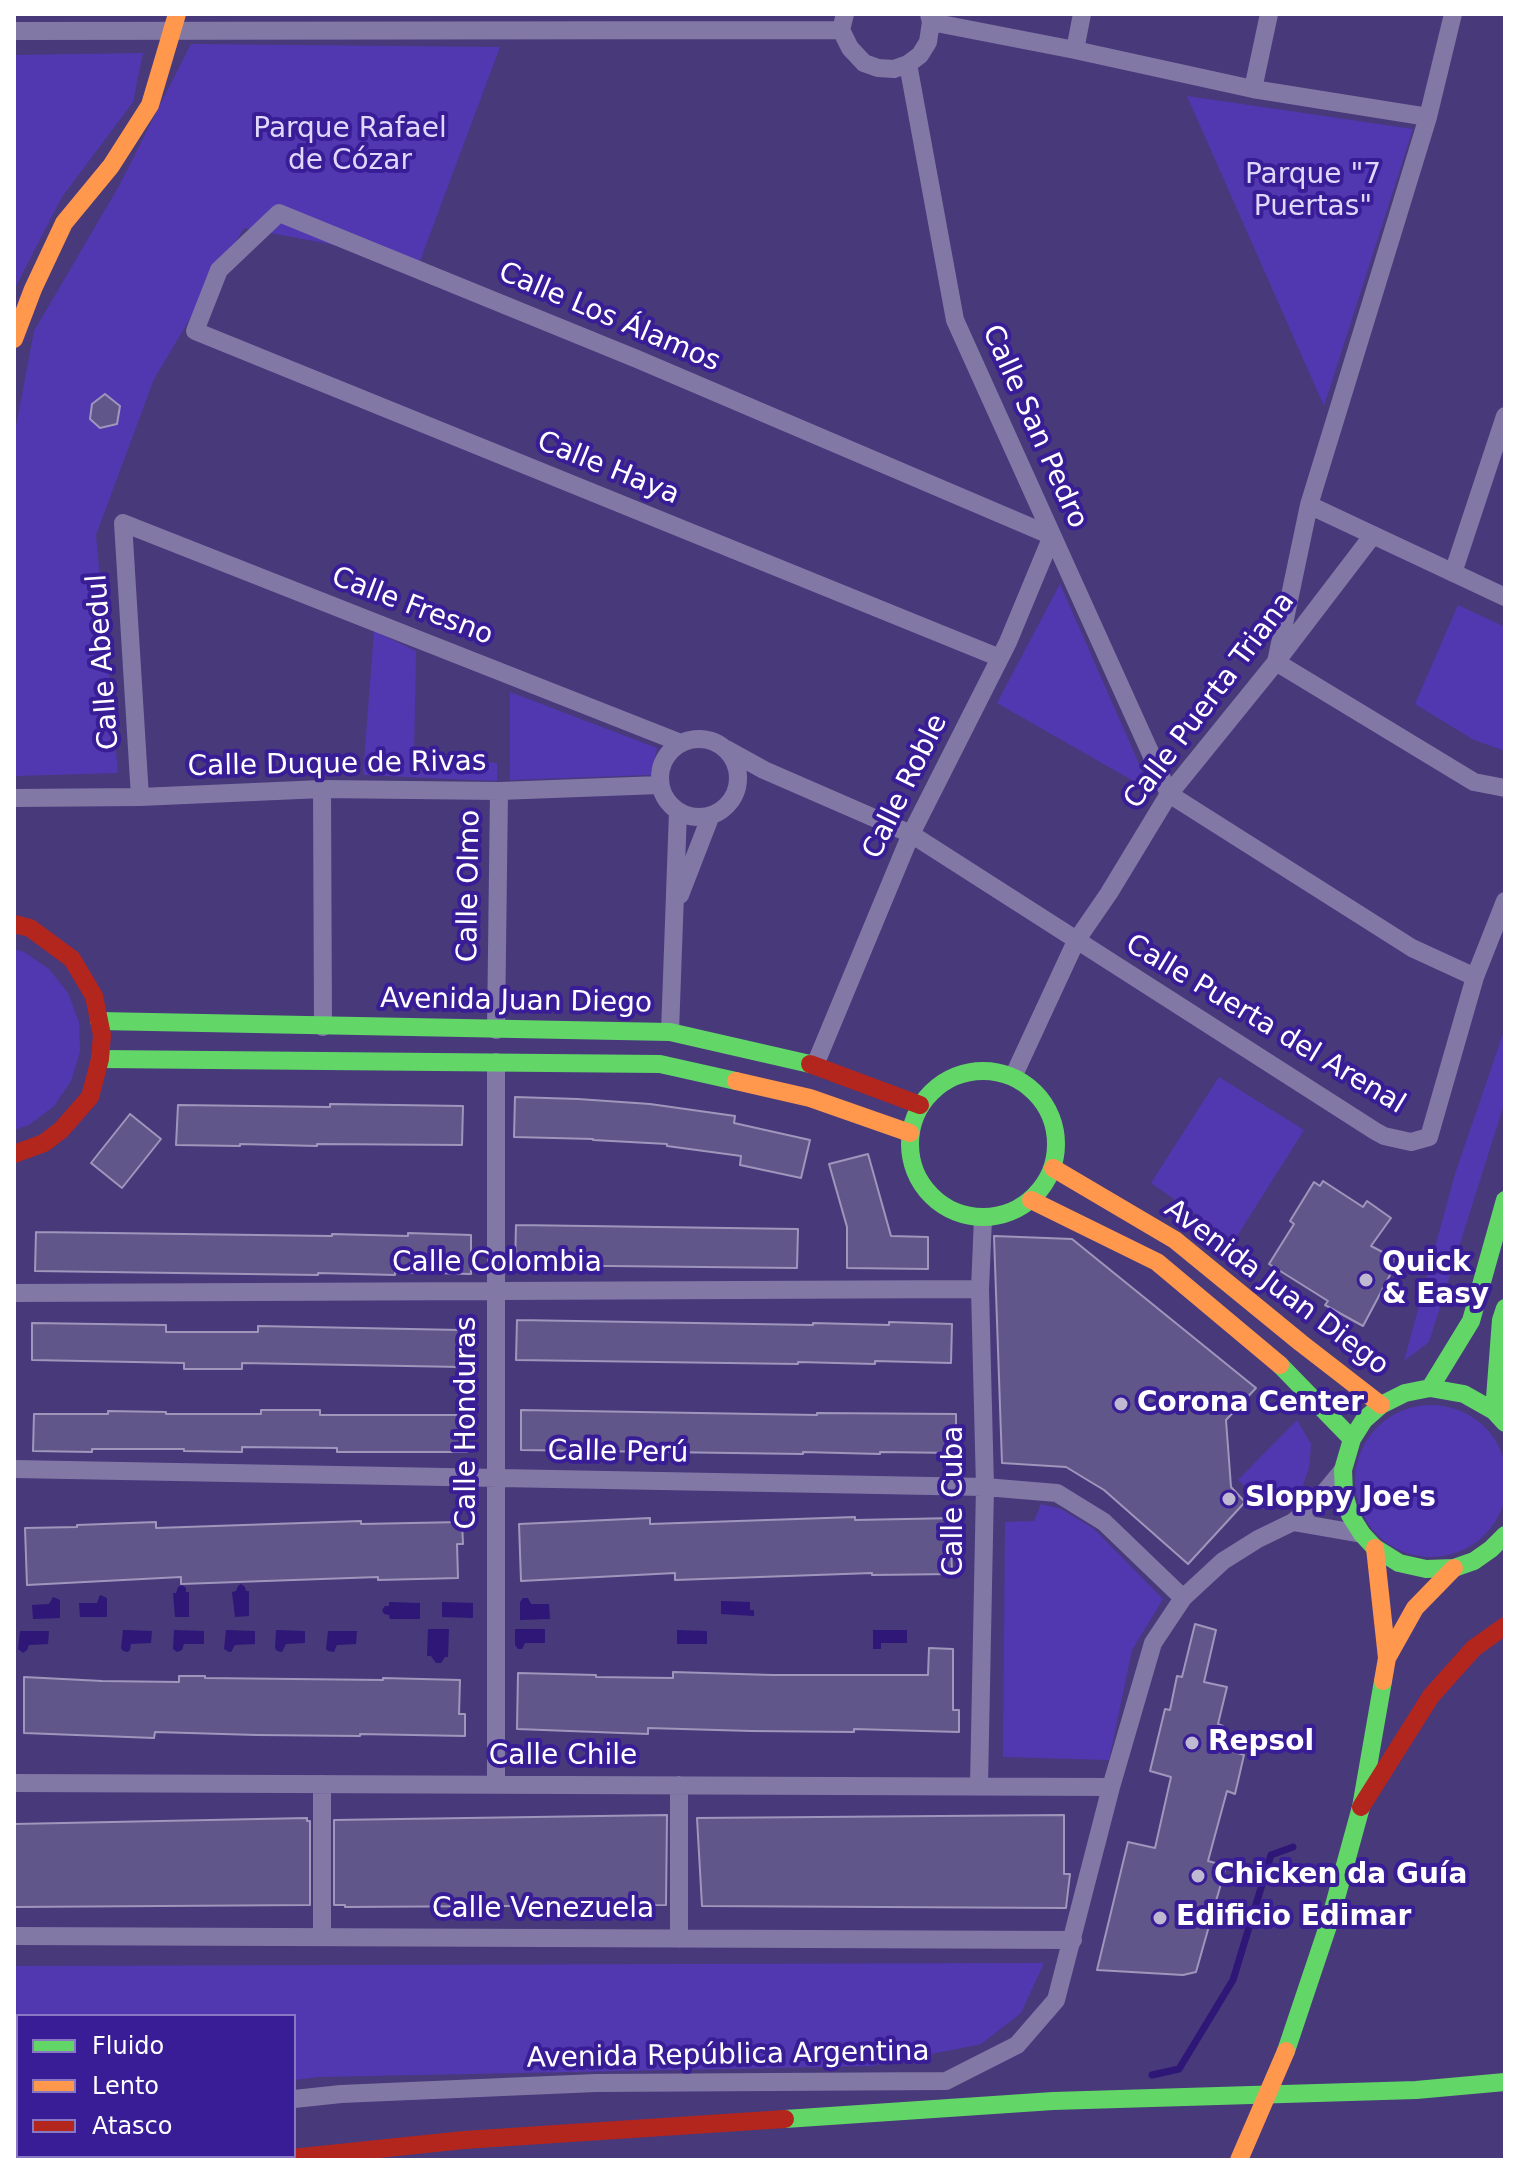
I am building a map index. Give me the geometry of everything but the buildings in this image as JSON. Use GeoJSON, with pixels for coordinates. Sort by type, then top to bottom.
{"type":"FeatureCollection","features":[{"type":"Feature","properties":{"kind":"main road"},"geometry":{"type":"LineString","coordinates":[[14,339],[64,223],[111,166],[150,105],[175,22]]}},
{"type":"Feature","properties":{"kind":"main road"},"geometry":{"type":"LineString","coordinates":[[14,924],[30,928],[72,959],[94,996],[102,1035],[100,1059],[90,1097],[61,1130],[44,1143],[14,1154]]}},
{"type":"Feature","properties":{"kind":"main road","name":"Avenida Juan Diego"},"geometry":{"type":"LineString","coordinates":[[99,1021],[670,1032],[815,1065],[920,1105]]}},
{"type":"Feature","properties":{"kind":"main road"},"geometry":{"type":"LineString","coordinates":[[100,1059],[660,1064],[810,1098],[910,1133]]}},
{"type":"Feature","properties":{"kind":"main road"},"geometry":{"type":"LineString","coordinates":[[988,1071],[1013,1077],[1032,1089],[1048,1109],[1056,1130],[1053,1168],[1048,1180],[1031,1200],[1011,1212],[983,1218],[946,1208],[923,1187],[912,1164],[910,1133],[920,1105],[934,1088],[958,1075],[988,1071]]}},
{"type":"Feature","properties":{"kind":"main road","name":"Avenida Juan Diego"},"geometry":{"type":"LineString","coordinates":[[1053,1168],[1175,1240],[1381,1405]]}},
{"type":"Feature","properties":{"kind":"main road","name":"Avenida Juan Diego"},"geometry":{"type":"LineString","coordinates":[[1031,1200],[1157,1262],[1276,1361],[1352,1439]]}},
{"type":"Feature","properties":{"kind":"main road"},"geometry":{"type":"LineString","coordinates":[[1430,1388],[1471,1321],[1505,1200]]}},
{"type":"Feature","properties":{"kind":"main road"},"geometry":{"type":"LineString","coordinates":[[1500,1417],[1501,1320],[1505,1308]]}},
{"type":"Feature","properties":{"kind":"main road"},"geometry":{"type":"LineString","coordinates":[[1500,1417],[1464,1394],[1430,1388],[1405,1393],[1381,1405],[1364,1420],[1352,1439],[1343,1470],[1344,1493],[1350,1515],[1368,1541],[1399,1563],[1426,1569],[1454,1568],[1474,1561],[1505,1535]]}},
{"type":"Feature","properties":{"kind":"main road"},"geometry":{"type":"LineString","coordinates":[[1239,2160],[1286,2051],[1330,1920],[1361,1807],[1387,1658],[1368,1541]]}},
{"type":"Feature","properties":{"kind":"main road"},"geometry":{"type":"LineString","coordinates":[[1387,1658],[1415,1608],[1454,1568]]}},
{"type":"Feature","properties":{"kind":"main road"},"geometry":{"type":"LineString","coordinates":[[1361,1807],[1431,1696],[1474,1648],[1505,1626]]}},
{"type":"Feature","properties":{"kind":"main road"},"geometry":{"type":"LineString","coordinates":[[296,2158],[464,2140],[1021,2103],[1416,2090],[1505,2082]]}},
{"type":"Feature","properties":{"kind":"street"},"geometry":{"type":"LineString","coordinates":[[1075,50],[1082,14]]}},
{"type":"Feature","properties":{"kind":"street"},"geometry":{"type":"LineString","coordinates":[[1253,89],[1269,14]]}},
{"type":"Feature","properties":{"kind":"street"},"geometry":{"type":"LineString","coordinates":[[1453,14],[1428,117],[1309,505],[1276,662],[1474,782],[1505,788]]}},
{"type":"Feature","properties":{"kind":"street"},"geometry":{"type":"LineString","coordinates":[[21,25],[175,22],[843,22],[850,48],[864,63],[894,69],[920,55],[928,42],[930,18],[1253,89],[1428,117]]}},
{"type":"Feature","properties":{"kind":"street","name":"Calle San Pedro"},"geometry":{"type":"LineString","coordinates":[[908,64],[955,320],[1169,794]]}},
{"type":"Feature","properties":{"kind":"street","name":"Calle Los Álamos"},"geometry":{"type":"LineString","coordinates":[[195,331],[219,270],[279,213],[637,359],[1052,536]]}},
{"type":"Feature","properties":{"kind":"street","name":"Calle Haya"},"geometry":{"type":"LineString","coordinates":[[195,331],[1000,658]]}},
{"type":"Feature","properties":{"kind":"street"},"geometry":{"type":"LineString","coordinates":[[1453,573],[1505,416]]}},
{"type":"Feature","properties":{"kind":"street"},"geometry":{"type":"LineString","coordinates":[[1309,505],[1505,597]]}},
{"type":"Feature","properties":{"kind":"street","name":"Calle Fresno"},"geometry":{"type":"LineString","coordinates":[[123,523],[681,743]]}},
{"type":"Feature","properties":{"kind":"street","name":"Calle Abedul"},"geometry":{"type":"LineString","coordinates":[[123,523],[140,797]]}},
{"type":"Feature","properties":{"kind":"street","name":"Calle Puerta Triana"},"geometry":{"type":"LineString","coordinates":[[1013,1077],[1076,941],[1169,794],[1373,535]]}},
{"type":"Feature","properties":{"kind":"street","name":"Calle Roble"},"geometry":{"type":"LineString","coordinates":[[815,1065],[911,834],[1000,658],[1052,536]]}},
{"type":"Feature","properties":{"kind":"street"},"geometry":{"type":"LineString","coordinates":[[726,749],[733,758],[738,780],[736,792],[722,810],[711,815],[688,815],[670,804],[660,785],[660,772],[671,750],[692,739],[715,742],[764,770],[911,834],[1076,941]]}},
{"type":"Feature","properties":{"kind":"street","name":"Calle Duque de Rivas"},"geometry":{"type":"LineString","coordinates":[[14,798],[140,797],[322,789],[499,791],[660,785]]}},
{"type":"Feature","properties":{"kind":"street"},"geometry":{"type":"LineString","coordinates":[[322,789],[323,1027]]}},
{"type":"Feature","properties":{"kind":"street","name":"Calle Olmo"},"geometry":{"type":"LineString","coordinates":[[496,1030],[499,791]]}},
{"type":"Feature","properties":{"kind":"street"},"geometry":{"type":"LineString","coordinates":[[1169,794],[1412,948],[1475,977],[1505,901]]}},
{"type":"Feature","properties":{"kind":"street"},"geometry":{"type":"LineString","coordinates":[[670,1032],[678,811]]}},
{"type":"Feature","properties":{"kind":"street"},"geometry":{"type":"LineString","coordinates":[[674,909],[711,815]]}},
{"type":"Feature","properties":{"kind":"street","name":"Calle Puerta del Arenal"},"geometry":{"type":"LineString","coordinates":[[1076,941],[1384,1136],[1411,1142],[1429,1137],[1475,977]]}},
{"type":"Feature","properties":{"kind":"street","name":"Calle Honduras"},"geometry":{"type":"LineString","coordinates":[[496,1062],[496,1784]]}},
{"type":"Feature","properties":{"kind":"street","name":"Calle Cuba"},"geometry":{"type":"LineString","coordinates":[[979,1785],[985,1487],[980,1289],[983,1218]]}},
{"type":"Feature","properties":{"kind":"street","name":"Calle Colombia"},"geometry":{"type":"LineString","coordinates":[[14,1293],[980,1289]]}},
{"type":"Feature","properties":{"kind":"street","name":"Calle Perú"},"geometry":{"type":"LineString","coordinates":[[14,1469],[985,1487],[1057,1493],[1104,1522],[1183,1598]]}},
{"type":"Feature","properties":{"kind":"street","name":"Avenida República Argentina"},"geometry":{"type":"LineString","coordinates":[[296,2099],[586,2083],[946,2081],[1017,2045],[1056,2000],[1111,1787],[1153,1643],[1183,1598],[1223,1561],[1293,1522],[1314,1505],[1343,1470]]}},
{"type":"Feature","properties":{"kind":"street"},"geometry":{"type":"LineString","coordinates":[[1293,1522],[1368,1541]]}},
{"type":"Feature","properties":{"kind":"street","name":"Calle Chile"},"geometry":{"type":"LineString","coordinates":[[14,1783],[1111,1787]]}},
{"type":"Feature","properties":{"kind":"street"},"geometry":{"type":"LineString","coordinates":[[322,1784],[322,1937]]}},
{"type":"Feature","properties":{"kind":"street"},"geometry":{"type":"LineString","coordinates":[[679,1785],[679,1939]]}},
{"type":"Feature","properties":{"kind":"street","name":"Calle Venezuela"},"geometry":{"type":"LineString","coordinates":[[14,1936],[1073,1940]]}},
{"type":"Feature","properties":{"kind":"green space","name":"Parque Rafael de Cózar"},"geometry":{"type":"Polygon","coordinates":[[[191,44],[500,47],[420,261],[244,228],[154,379],[96,535],[118,773],[14,776],[14,437],[34,331],[119,186],[191,44]]]}},
{"type":"Feature","properties":{"kind":"green space"},"geometry":{"type":"Polygon","coordinates":[[[143,53],[133,102],[62,197],[14,290],[14,55],[143,53]]]}},
{"type":"Feature","properties":{"kind":"green space","name":"Parque \"7 Puertas\""},"geometry":{"type":"Polygon","coordinates":[[[1187,96],[1413,129],[1324,406],[1187,96]]]}},
{"type":"Feature","properties":{"kind":"green space"},"geometry":{"type":"Polygon","coordinates":[[[1060,584],[1151,791],[997,703],[1060,584]]]}},
{"type":"Feature","properties":{"kind":"green space"},"geometry":{"type":"Polygon","coordinates":[[[1458,605],[1505,627],[1505,751],[1474,740],[1415,704],[1458,605]]]}},
{"type":"Feature","properties":{"kind":"green space"},"geometry":{"type":"Polygon","coordinates":[[[374,631],[416,651],[414,754],[497,763],[497,781],[363,775],[374,631]]]}},
{"type":"Feature","properties":{"kind":"green space"},"geometry":{"type":"Polygon","coordinates":[[[510,692],[657,748],[651,775],[510,780],[510,692]]]}},
{"type":"Feature","properties":{"kind":"green space"},"geometry":{"type":"Polygon","coordinates":[[[14,949],[49,969],[68,993],[79,1022],[80,1052],[71,1081],[54,1106],[29,1125],[14,1130],[14,949]]]}},
{"type":"Feature","properties":{"kind":"green space"},"geometry":{"type":"Polygon","coordinates":[[[1505,1028],[1505,1101],[1429,1342],[1404,1361],[1455,1174],[1505,1028]]]}},
{"type":"Feature","properties":{"kind":"green space"},"geometry":{"type":"Polygon","coordinates":[[[1219,1077],[1304,1130],[1234,1241],[1151,1183],[1219,1077]]]}},
{"type":"Feature","properties":{"kind":"green space"},"geometry":{"type":"Polygon","coordinates":[[[1431,1405],[1460,1410],[1485,1427],[1502,1452],[1507,1481],[1502,1510],[1485,1535],[1460,1552],[1431,1557],[1402,1552],[1377,1535],[1360,1510],[1355,1481],[1360,1452],[1377,1427],[1402,1410],[1431,1405]]]}},
{"type":"Feature","properties":{"kind":"green space"},"geometry":{"type":"Polygon","coordinates":[[[1297,1420],[1311,1444],[1309,1468],[1302,1488],[1287,1499],[1264,1504],[1238,1480],[1297,1420]]]}},
{"type":"Feature","properties":{"kind":"green space"},"geometry":{"type":"Polygon","coordinates":[[[1041,1504],[1061,1509],[1094,1529],[1163,1599],[1132,1650],[1109,1760],[1003,1757],[1005,1522],[1034,1521],[1041,1504]]]}},
{"type":"Feature","properties":{"kind":"green space"},"geometry":{"type":"Polygon","coordinates":[[[1044,1963],[1021,2013],[981,2044],[872,2066],[296,2080],[296,2014],[16,2014],[16,2108],[14,1966],[1044,1963]]]}},
{"type":"Feature","properties":{"kind":"shaded area"},"geometry":{"type":"Polygon","coordinates":[[[241,1584],[249,1591],[249,1616],[235,1617],[232,1592],[241,1584]]]}},
{"type":"Feature","properties":{"kind":"shaded area"},"geometry":{"type":"Polygon","coordinates":[[[182,1585],[189,1592],[189,1617],[175,1617],[173,1593],[182,1585]]]}},
{"type":"Feature","properties":{"kind":"shaded area"},"geometry":{"type":"Polygon","coordinates":[[[100,1595],[107,1598],[107,1617],[80,1617],[79,1603],[97,1603],[100,1595]]]}},
{"type":"Feature","properties":{"kind":"shaded area"},"geometry":{"type":"Polygon","coordinates":[[[53,1597],[60,1600],[60,1618],[33,1619],[32,1605],[49,1604],[53,1597]]]}},
{"type":"Feature","properties":{"kind":"shaded area"},"geometry":{"type":"Polygon","coordinates":[[[528,1598],[531,1604],[549,1604],[550,1619],[520,1620],[520,1602],[528,1598]]]}},
{"type":"Feature","properties":{"kind":"shaded area"},"geometry":{"type":"Polygon","coordinates":[[[721,1601],[750,1602],[754,1616],[721,1614],[721,1601]]]}},
{"type":"Feature","properties":{"kind":"shaded area"},"geometry":{"type":"Polygon","coordinates":[[[389,1602],[420,1603],[420,1619],[390,1619],[382,1610],[389,1606],[389,1602]]]}},
{"type":"Feature","properties":{"kind":"shaded area"},"geometry":{"type":"Polygon","coordinates":[[[442,1602],[473,1603],[473,1618],[442,1617],[442,1602]]]}},
{"type":"Feature","properties":{"kind":"shaded area"},"geometry":{"type":"Polygon","coordinates":[[[428,1629],[449,1629],[448,1657],[441,1663],[427,1656],[428,1629]]]}},
{"type":"Feature","properties":{"kind":"shaded area"},"geometry":{"type":"Polygon","coordinates":[[[515,1629],[545,1629],[545,1643],[525,1643],[522,1649],[518,1649],[515,1629]]]}},
{"type":"Feature","properties":{"kind":"shaded area"},"geometry":{"type":"Polygon","coordinates":[[[123,1630],[152,1631],[151,1643],[131,1644],[128,1652],[123,1651],[123,1630]]]}},
{"type":"Feature","properties":{"kind":"shaded area"},"geometry":{"type":"Polygon","coordinates":[[[174,1630],[204,1631],[204,1644],[184,1644],[182,1650],[177,1652],[173,1649],[174,1630]]]}},
{"type":"Feature","properties":{"kind":"shaded area"},"geometry":{"type":"Polygon","coordinates":[[[226,1630],[255,1631],[255,1644],[235,1645],[229,1652],[224,1649],[226,1630]]]}},
{"type":"Feature","properties":{"kind":"shaded area"},"geometry":{"type":"Polygon","coordinates":[[[276,1630],[305,1631],[305,1643],[286,1644],[282,1652],[277,1651],[276,1630]]]}},
{"type":"Feature","properties":{"kind":"shaded area"},"geometry":{"type":"Polygon","coordinates":[[[677,1630],[707,1631],[707,1644],[677,1644],[677,1630]]]}},
{"type":"Feature","properties":{"kind":"shaded area"},"geometry":{"type":"Polygon","coordinates":[[[873,1630],[907,1630],[907,1643],[881,1643],[881,1649],[873,1649],[873,1630]]]}},
{"type":"Feature","properties":{"kind":"shaded area"},"geometry":{"type":"Polygon","coordinates":[[[20,1631],[49,1631],[48,1644],[29,1645],[23,1653],[18,1649],[20,1631]]]}},
{"type":"Feature","properties":{"kind":"shaded area"},"geometry":{"type":"Polygon","coordinates":[[[328,1631],[357,1631],[356,1644],[337,1645],[334,1652],[328,1651],[328,1631]]]}},
{"type":"Feature","properties":{"kind":"waterway"},"geometry":{"type":"LineString","coordinates":[[1152,2075],[1179,2069],[1233,1980],[1271,1855],[1293,1847]]}},
{"type":"Feature","properties":{"kind":"traffic: fast"},"geometry":{"type":"LineString","coordinates":[[99,1021],[670,1032],[810,1064]]}},
{"type":"Feature","properties":{"kind":"traffic: fast"},"geometry":{"type":"LineString","coordinates":[[100,1059],[660,1064],[736,1081]]}},
{"type":"Feature","properties":{"kind":"traffic: fast"},"geometry":{"type":"LineString","coordinates":[[983,1071],[1011,1077],[1035,1092],[1050,1116],[1056,1144],[1050,1172],[1035,1196],[1011,1211],[983,1217],[955,1211],[931,1196],[916,1172],[910,1144],[916,1116],[931,1092],[955,1077],[983,1071]]}},
{"type":"Feature","properties":{"kind":"traffic: fast"},"geometry":{"type":"LineString","coordinates":[[1430,1388],[1471,1321],[1505,1200]]}},
{"type":"Feature","properties":{"kind":"traffic: fast"},"geometry":{"type":"LineString","coordinates":[[1494,1411],[1501,1320],[1505,1308]]}},
{"type":"Feature","properties":{"kind":"traffic: fast"},"geometry":{"type":"LineString","coordinates":[[1280,1365],[1352,1439]]}},
{"type":"Feature","properties":{"kind":"traffic: fast"},"geometry":{"type":"LineString","coordinates":[[1505,1423],[1494,1411],[1464,1394],[1430,1388],[1405,1393],[1381,1405],[1364,1420],[1352,1439],[1343,1470],[1344,1493],[1350,1515],[1375,1548],[1399,1563],[1426,1569],[1454,1568],[1474,1561],[1505,1535]]}},
{"type":"Feature","properties":{"kind":"traffic: fast"},"geometry":{"type":"LineString","coordinates":[[1286,2051],[1330,1920],[1361,1807],[1383,1681]]}},
{"type":"Feature","properties":{"kind":"traffic: fast"},"geometry":{"type":"LineString","coordinates":[[785,2119],[1053,2101],[1416,2090],[1505,2082]]}},
{"type":"Feature","properties":{"kind":"traffic: slow"},"geometry":{"type":"LineString","coordinates":[[14,339],[64,223],[111,166],[150,105],[177,14]]}},
{"type":"Feature","properties":{"kind":"traffic: slow"},"geometry":{"type":"LineString","coordinates":[[736,1081],[810,1098],[910,1133]]}},
{"type":"Feature","properties":{"kind":"traffic: slow"},"geometry":{"type":"LineString","coordinates":[[1053,1168],[1175,1240],[1381,1405]]}},
{"type":"Feature","properties":{"kind":"traffic: slow"},"geometry":{"type":"LineString","coordinates":[[1031,1200],[1157,1262],[1280,1365]]}},
{"type":"Feature","properties":{"kind":"traffic: slow"},"geometry":{"type":"LineString","coordinates":[[1375,1548],[1387,1658],[1383,1681]]}},
{"type":"Feature","properties":{"kind":"traffic: slow"},"geometry":{"type":"LineString","coordinates":[[1387,1658],[1415,1608],[1454,1568]]}},
{"type":"Feature","properties":{"kind":"traffic: slow"},"geometry":{"type":"LineString","coordinates":[[1239,2160],[1286,2051]]}},
{"type":"Feature","properties":{"kind":"traffic: jam"},"geometry":{"type":"LineString","coordinates":[[14,924],[30,928],[72,959],[94,996],[102,1035],[100,1059],[90,1097],[61,1130],[44,1143],[14,1154]]}},
{"type":"Feature","properties":{"kind":"traffic: jam"},"geometry":{"type":"LineString","coordinates":[[810,1064],[920,1105]]}},
{"type":"Feature","properties":{"kind":"traffic: jam"},"geometry":{"type":"LineString","coordinates":[[1361,1807],[1431,1696],[1474,1648],[1505,1626]]}},
{"type":"Feature","properties":{"kind":"traffic: jam"},"geometry":{"type":"LineString","coordinates":[[296,2158],[464,2140],[785,2119]]}},
{"type":"Feature","properties":{"kind":"traffic: jam"},"geometry":{"type":"LineString","coordinates":[[272,2160],[291,2158]]}},
{"type":"Feature","properties":{"kind":"place","name":"Quick & Easy"},"geometry":{"type":"Point","coordinates":[1366,1280]}},
{"type":"Feature","properties":{"kind":"place","name":"Corona Center"},"geometry":{"type":"Point","coordinates":[1121,1404]}},
{"type":"Feature","properties":{"kind":"place","name":"Sloppy Joe's"},"geometry":{"type":"Point","coordinates":[1229,1499]}},
{"type":"Feature","properties":{"kind":"place","name":"Repsol"},"geometry":{"type":"Point","coordinates":[1192,1743]}},
{"type":"Feature","properties":{"kind":"place","name":"Chicken da Guía"},"geometry":{"type":"Point","coordinates":[1198,1876]}},
{"type":"Feature","properties":{"kind":"place","name":"Edificio Edimar"},"geometry":{"type":"Point","coordinates":[1160,1918]}}]}
